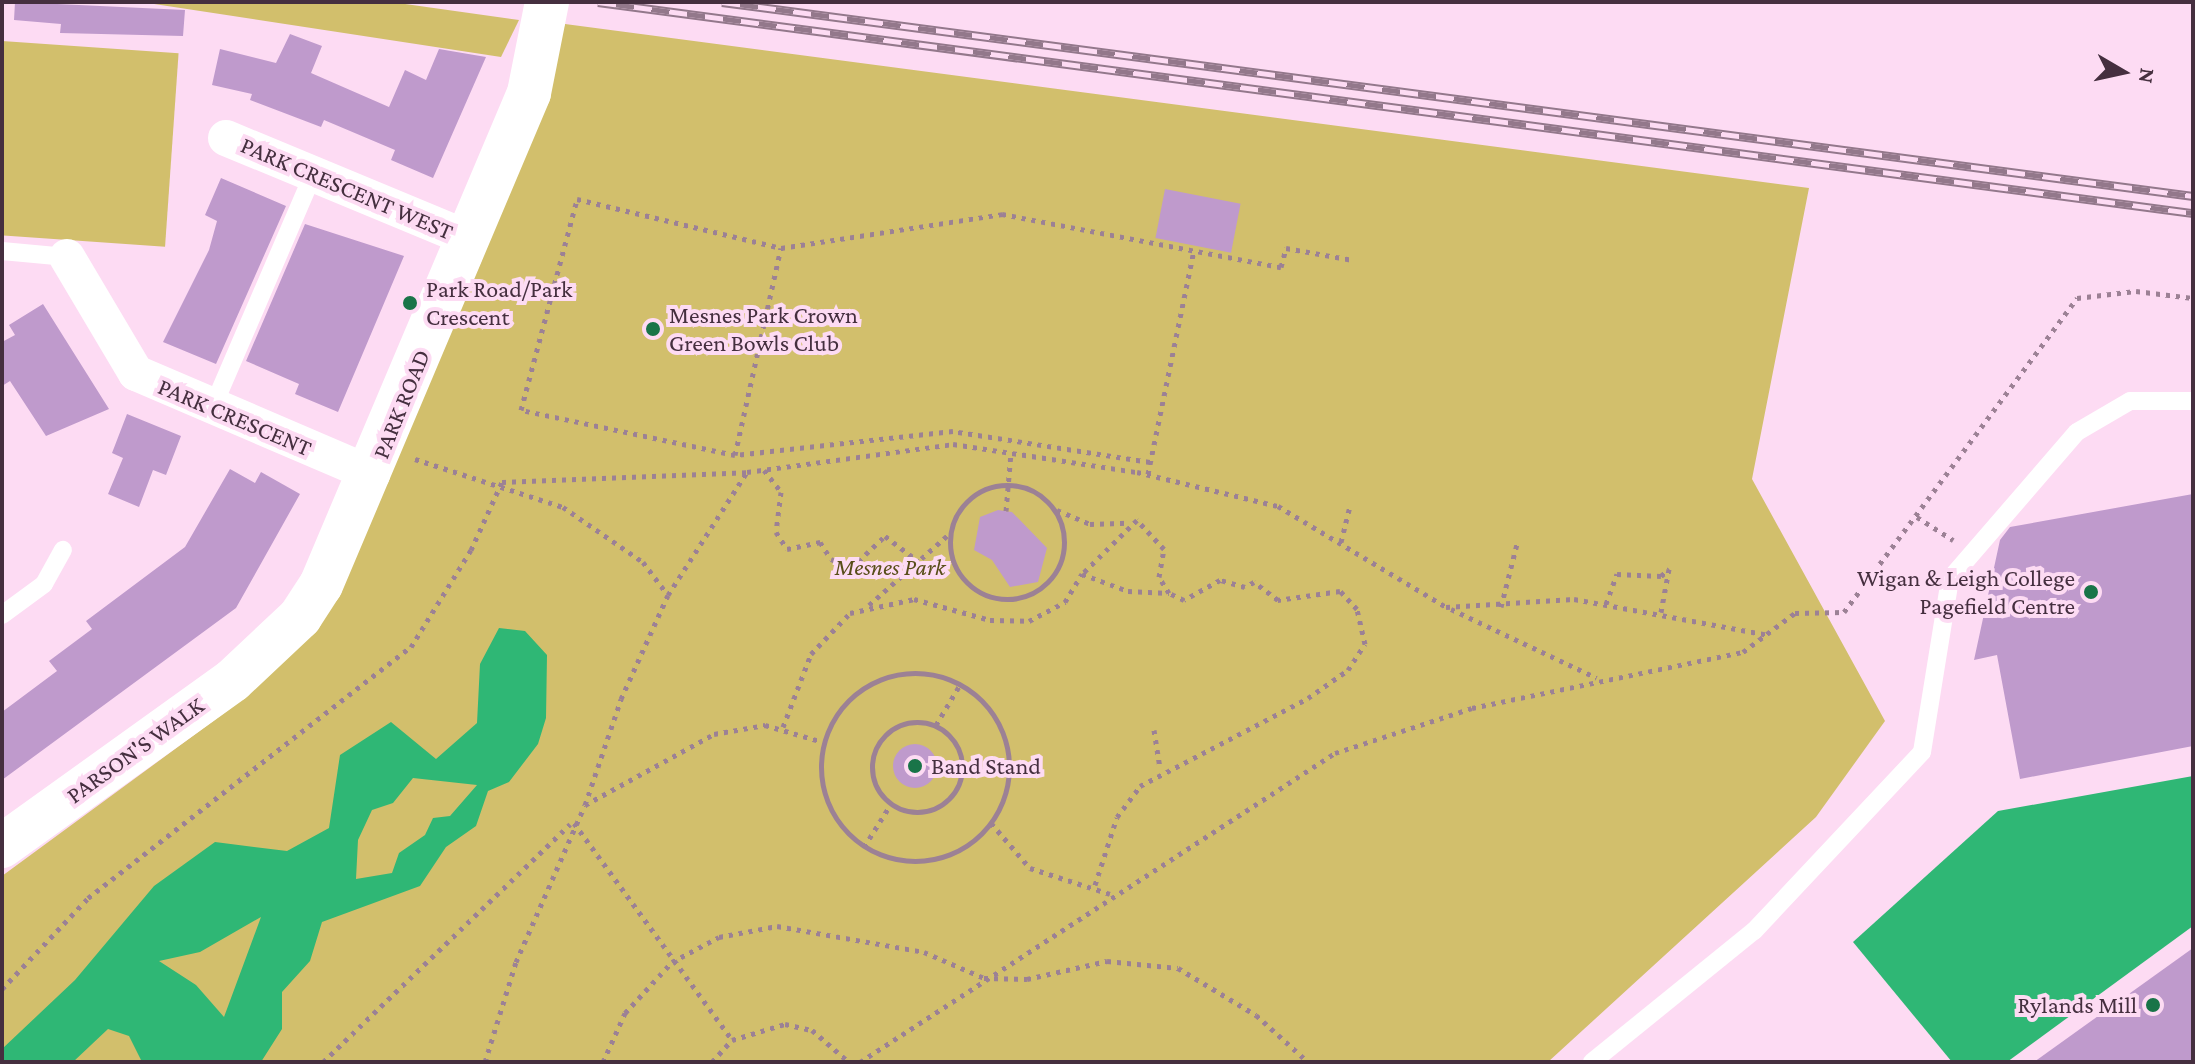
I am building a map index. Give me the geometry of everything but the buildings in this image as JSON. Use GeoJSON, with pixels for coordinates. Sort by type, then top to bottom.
{"type":"FeatureCollection","features":[{"type":"Feature","properties":{"kind":"main road","name":"PARK ROAD"},"geometry":{"type":"LineString","coordinates":[[266,652],[321,585],[378,460],[529,93],[547,2]]}},
{"type":"Feature","properties":{"kind":"main road","name":"PARSON'S WALK"},"geometry":{"type":"LineString","coordinates":[[2,846],[266,652]]}},
{"type":"Feature","properties":{"kind":"street","name":"PARK CRESCENT WEST"},"geometry":{"type":"LineString","coordinates":[[226,138],[468,238]]}},
{"type":"Feature","properties":{"kind":"street","name":"PARK CRESCENT"},"geometry":{"type":"LineString","coordinates":[[67,257],[136,373],[212,409],[378,460]]}},
{"type":"Feature","properties":{"kind":"lane"},"geometry":{"type":"LineString","coordinates":[[212,409],[313,174]]}},
{"type":"Feature","properties":{"kind":"lane"},"geometry":{"type":"LineString","coordinates":[[2,251],[67,257]]}},
{"type":"Feature","properties":{"kind":"lane"},"geometry":{"type":"LineString","coordinates":[[1592,1062],[1754,931],[1922,752],[1950,579],[1971,551],[2077,432],[2107,408],[2130,401],[2193,401]]}},
{"type":"Feature","properties":{"kind":"lane"},"geometry":{"type":"LineString","coordinates":[[2,615],[44,584],[63,550]]}},
{"type":"Feature","properties":{"kind":"path"},"geometry":{"type":"LineString","coordinates":[[1150,462],[953,431],[735,455],[521,410],[577,199],[781,248],[1002,214],[1281,267],[1286,248],[1353,260]]}},
{"type":"Feature","properties":{"kind":"path"},"geometry":{"type":"LineString","coordinates":[[735,455],[781,248]]}},
{"type":"Feature","properties":{"kind":"path"},"geometry":{"type":"LineString","coordinates":[[1148,474],[1194,250]]}},
{"type":"Feature","properties":{"kind":"path"},"geometry":{"type":"LineString","coordinates":[[860,1062],[1110,894],[1335,753],[1472,708],[1598,679],[1743,652],[1795,613],[1844,612],[2077,298],[2136,291],[2193,298]]}},
{"type":"Feature","properties":{"kind":"path"},"geometry":{"type":"LineString","coordinates":[[378,460],[502,482],[747,472],[953,444],[1148,474],[1278,506],[1446,607],[1598,679]]}},
{"type":"Feature","properties":{"kind":"path"},"geometry":{"type":"LineString","coordinates":[[1006,511],[1011,453]]}},
{"type":"Feature","properties":{"kind":"path"},"geometry":{"type":"LineString","coordinates":[[763,469],[781,492],[776,532],[787,549],[820,542],[831,559],[851,568],[861,566],[877,537],[885,536],[918,561]]}},
{"type":"Feature","properties":{"kind":"path"},"geometry":{"type":"LineString","coordinates":[[323,1062],[573,822],[585,805],[668,595],[747,472]]}},
{"type":"Feature","properties":{"kind":"path"},"geometry":{"type":"LineString","coordinates":[[502,482],[602,528],[643,562],[668,595]]}},
{"type":"Feature","properties":{"kind":"path"},"geometry":{"type":"LineString","coordinates":[[2,989],[88,898],[411,647],[471,550],[502,482]]}},
{"type":"Feature","properties":{"kind":"path"},"geometry":{"type":"LineString","coordinates":[[783,727],[811,654],[837,622],[868,605],[950,533],[966,501],[1008,485],[1082,521],[1146,525],[1149,539],[1164,549],[1159,577],[1169,593]]}},
{"type":"Feature","properties":{"kind":"path"},"geometry":{"type":"LineString","coordinates":[[950,533],[956,569],[967,584],[982,594],[1018,599],[1049,582],[1061,559],[1063,533],[1048,502]]}},
{"type":"Feature","properties":{"kind":"path"},"geometry":{"type":"LineString","coordinates":[[1341,542],[1350,506]]}},
{"type":"Feature","properties":{"kind":"path"},"geometry":{"type":"LineString","coordinates":[[1917,517],[1971,551]]}},
{"type":"Feature","properties":{"kind":"path"},"geometry":{"type":"LineString","coordinates":[[868,605],[934,601],[990,620],[1029,621],[1065,602],[1082,574],[1129,523]]}},
{"type":"Feature","properties":{"kind":"path"},"geometry":{"type":"LineString","coordinates":[[1501,607],[1518,540]]}},
{"type":"Feature","properties":{"kind":"path"},"geometry":{"type":"LineString","coordinates":[[1606,604],[1617,574],[1661,576],[1669,569],[1661,612]]}},
{"type":"Feature","properties":{"kind":"path"},"geometry":{"type":"LineString","coordinates":[[1082,574],[1128,591],[1169,593],[1184,600],[1220,580],[1245,587],[1254,582],[1278,600],[1340,591],[1357,609],[1365,644],[1348,670],[1308,698],[1160,769],[1117,817],[1095,885]]}},
{"type":"Feature","properties":{"kind":"path"},"geometry":{"type":"LineString","coordinates":[[1446,607],[1501,607],[1539,599],[1606,604],[1661,612],[1769,635]]}},
{"type":"Feature","properties":{"kind":"path"},"geometry":{"type":"LineString","coordinates":[[905,672],[961,683],[982,699],[1007,746],[1007,786],[991,823],[975,840],[933,860],[909,862],[864,847],[846,832],[823,790],[823,742],[834,716],[877,679],[905,672]]}},
{"type":"Feature","properties":{"kind":"path"},"geometry":{"type":"LineString","coordinates":[[936,725],[961,683]]}},
{"type":"Feature","properties":{"kind":"path"},"geometry":{"type":"LineString","coordinates":[[900,725],[936,725],[961,753],[960,783],[927,812],[891,804],[873,773],[878,745],[900,725]]}},
{"type":"Feature","properties":{"kind":"path"},"geometry":{"type":"LineString","coordinates":[[585,805],[714,734],[783,727],[823,742]]}},
{"type":"Feature","properties":{"kind":"path"},"geometry":{"type":"LineString","coordinates":[[1154,730],[1160,769]]}},
{"type":"Feature","properties":{"kind":"path"},"geometry":{"type":"LineString","coordinates":[[864,847],[891,804]]}},
{"type":"Feature","properties":{"kind":"path"},"geometry":{"type":"LineString","coordinates":[[573,822],[672,962],[732,1040]]}},
{"type":"Feature","properties":{"kind":"path"},"geometry":{"type":"LineString","coordinates":[[485,1062],[516,962],[573,822]]}},
{"type":"Feature","properties":{"kind":"path"},"geometry":{"type":"LineString","coordinates":[[991,823],[1030,868],[1068,885],[1095,885],[1110,894]]}},
{"type":"Feature","properties":{"kind":"path"},"geometry":{"type":"LineString","coordinates":[[603,1062],[625,1013],[672,962],[719,937],[777,926],[924,952],[984,978],[1027,979],[1107,961],[1178,968],[1256,1015],[1308,1062]]}},
{"type":"Feature","properties":{"kind":"path"},"geometry":{"type":"LineString","coordinates":[[712,1062],[732,1040],[785,1024],[812,1030],[849,1062]]}},
{"type":"Feature","properties":{"kind":"green space"},"geometry":{"type":"Polygon","coordinates":[[[141,2],[391,2],[519,20],[501,57],[141,2]]]}},
{"type":"Feature","properties":{"kind":"green space","name":"Mesnes Park"},"geometry":{"type":"Polygon","coordinates":[[[565,24],[1809,188],[1752,479],[1885,721],[1816,817],[1548,1062],[2,1062],[2,876],[235,705],[340,582],[481,262],[565,24]]]}},
{"type":"Feature","properties":{"kind":"green space"},"geometry":{"type":"Polygon","coordinates":[[[2,41],[179,53],[165,247],[2,235],[2,41]]]}},
{"type":"Feature","properties":{"kind":"shaded area"},"geometry":{"type":"Polygon","coordinates":[[[499,628],[525,631],[547,655],[546,718],[538,744],[509,782],[488,791],[476,826],[446,847],[420,886],[322,922],[310,961],[282,992],[282,1029],[261,1062],[142,1062],[129,1036],[108,1029],[73,1062],[2,1062],[2,1049],[75,980],[154,886],[215,842],[287,851],[329,828],[340,755],[391,722],[436,759],[477,723],[480,664],[499,628]],[[413,778],[393,803],[372,810],[358,840],[356,879],[392,873],[399,853],[425,835],[433,818],[450,816],[477,785],[413,778]],[[261,917],[200,952],[159,961],[196,985],[224,1017],[261,917]]]}},
{"type":"Feature","properties":{"kind":"shaded area"},"geometry":{"type":"Polygon","coordinates":[[[2193,776],[2193,926],[2007,1062],[1952,1062],[1853,942],[1998,811],[2193,776]]]}},
{"type":"Feature","properties":{"kind":"railway"},"geometry":{"type":"LineString","coordinates":[[598,2],[2193,213]]}},
{"type":"Feature","properties":{"kind":"railway"},"geometry":{"type":"LineString","coordinates":[[722,2],[2193,196]]}},
{"type":"Feature","properties":{"kind":"place","name":"Park Road/Park Crescent"},"geometry":{"type":"Point","coordinates":[410,303]}},
{"type":"Feature","properties":{"kind":"place","name":"Mesnes Park Crown Green Bowls Club"},"geometry":{"type":"Point","coordinates":[653,329]}},
{"type":"Feature","properties":{"kind":"place","name":"Wigan & Leigh College Pagefield Centre"},"geometry":{"type":"Point","coordinates":[2091,592]}},
{"type":"Feature","properties":{"kind":"place","name":"Band Stand"},"geometry":{"type":"Point","coordinates":[915,766]}},
{"type":"Feature","properties":{"kind":"place","name":"Rylands Mill"},"geometry":{"type":"Point","coordinates":[2153,1005]}}]}
